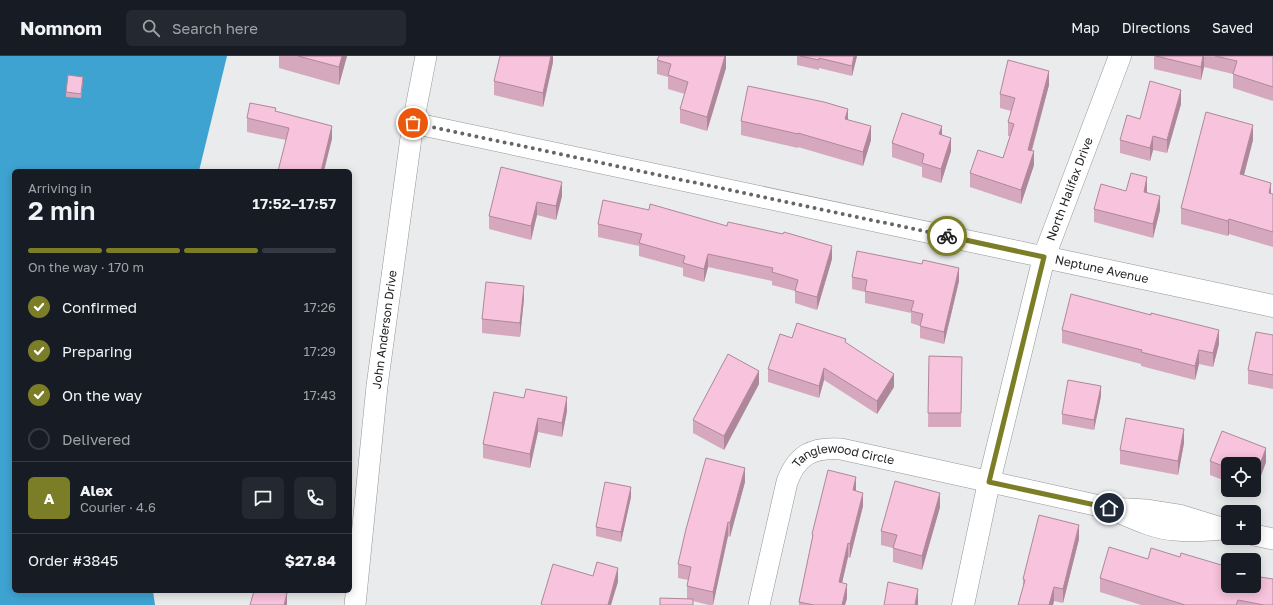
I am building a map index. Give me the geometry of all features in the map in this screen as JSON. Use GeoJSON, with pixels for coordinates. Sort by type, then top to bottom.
{"type":"FeatureCollection","features":[{"type":"Feature","properties":{"kind":"street","name":"John Anderson Drive"},"geometry":{"type":"LineString","coordinates":[[354,605],[377,386],[413,123],[426,56]]}},
{"type":"Feature","properties":{"kind":"street","name":"North Halifax Drive"},"geometry":{"type":"LineString","coordinates":[[963,605],[989,482],[1044,257],[1120,56]]}},
{"type":"Feature","properties":{"kind":"street","name":"Neptune Avenue"},"geometry":{"type":"LineString","coordinates":[[413,123],[1273,306]]}},
{"type":"Feature","properties":{"kind":"street","name":"Tanglewood Circle"},"geometry":{"type":"LineString","coordinates":[[759,605],[791,470],[806,454],[816,450],[828,448],[841,449],[1109,508],[1147,510],[1179,515],[1221,529]]}},
{"type":"Feature","properties":{"kind":"street"},"geometry":{"type":"LineString","coordinates":[[1261,536],[1273,539]]}},
{"type":"Feature","properties":{"kind":"water"},"geometry":{"type":"Polygon","coordinates":[[[0,56],[227,56],[199,169],[12,169],[12,593],[153,593],[155,605],[0,605],[0,56]]]}},
{"type":"Feature","properties":{"kind":"building"},"geometry":{"type":"Polygon","coordinates":[[[298,56],[342,56],[339,67],[298,56]]]}},
{"type":"Feature","properties":{"kind":"building"},"geometry":{"type":"Polygon","coordinates":[[[500,56],[551,56],[543,93],[494,81],[500,56]]]}},
{"type":"Feature","properties":{"kind":"building"},"geometry":{"type":"Polygon","coordinates":[[[659,56],[725,56],[707,117],[680,109],[688,82],[668,75],[671,64],[657,60],[659,56]]]}},
{"type":"Feature","properties":{"kind":"building"},"geometry":{"type":"Polygon","coordinates":[[[800,56],[854,56],[852,66],[819,58],[819,60],[800,56]]]}},
{"type":"Feature","properties":{"kind":"building"},"geometry":{"type":"Polygon","coordinates":[[[1156,56],[1203,56],[1201,67],[1156,56]]]}},
{"type":"Feature","properties":{"kind":"building"},"geometry":{"type":"Polygon","coordinates":[[[1215,56],[1273,56],[1273,87],[1233,74],[1237,61],[1215,56]]]}},
{"type":"Feature","properties":{"kind":"building"},"geometry":{"type":"Polygon","coordinates":[[[1008,60],[1049,71],[1028,150],[1034,151],[1021,190],[970,173],[978,150],[1003,158],[1014,124],[1008,122],[1015,98],[1000,94],[1008,60]]]}},
{"type":"Feature","properties":{"kind":"building"},"geometry":{"type":"Polygon","coordinates":[[[68,75],[83,77],[81,94],[66,92],[68,75]]]}},
{"type":"Feature","properties":{"kind":"building"},"geometry":{"type":"Polygon","coordinates":[[[1150,81],[1181,90],[1167,140],[1153,136],[1150,148],[1120,140],[1127,115],[1140,119],[1150,81]]]}},
{"type":"Feature","properties":{"kind":"building"},"geometry":{"type":"Polygon","coordinates":[[[748,86],[824,102],[848,109],[845,119],[871,126],[863,152],[798,133],[741,121],[748,86]]]}},
{"type":"Feature","properties":{"kind":"building"},"geometry":{"type":"Polygon","coordinates":[[[250,103],[276,108],[275,111],[332,126],[321,169],[279,169],[289,128],[247,118],[250,103]]]}},
{"type":"Feature","properties":{"kind":"building"},"geometry":{"type":"Polygon","coordinates":[[[1206,112],[1253,125],[1240,174],[1271,183],[1269,193],[1273,194],[1273,232],[1229,219],[1228,221],[1181,208],[1206,112]]]}},
{"type":"Feature","properties":{"kind":"building"},"geometry":{"type":"Polygon","coordinates":[[[902,113],[942,126],[939,134],[951,138],[941,169],[922,163],[924,154],[892,143],[902,113]]]}},
{"type":"Feature","properties":{"kind":"building"},"geometry":{"type":"Polygon","coordinates":[[[501,167],[562,182],[556,206],[537,202],[531,226],[489,216],[501,167]]]}},
{"type":"Feature","properties":{"kind":"building"},"geometry":{"type":"Polygon","coordinates":[[[1131,173],[1147,177],[1144,192],[1160,196],[1153,224],[1094,209],[1101,184],[1126,191],[1131,173]]]}},
{"type":"Feature","properties":{"kind":"building"},"geometry":{"type":"Polygon","coordinates":[[[603,200],[649,210],[650,204],[727,226],[728,222],[783,234],[784,232],[832,246],[817,297],[795,291],[798,280],[772,272],[773,268],[708,254],[704,269],[683,263],[685,256],[639,243],[642,234],[598,224],[603,200]]]}},
{"type":"Feature","properties":{"kind":"building"},"geometry":{"type":"Polygon","coordinates":[[[857,251],[922,264],[923,260],[959,268],[944,332],[920,326],[923,314],[911,311],[914,301],[865,291],[867,280],[852,277],[857,251]]]}},
{"type":"Feature","properties":{"kind":"building"},"geometry":{"type":"Polygon","coordinates":[[[486,282],[524,286],[520,323],[482,319],[486,282]]]}},
{"type":"Feature","properties":{"kind":"building"},"geometry":{"type":"Polygon","coordinates":[[[1071,294],[1151,315],[1151,313],[1219,330],[1213,353],[1199,350],[1195,366],[1141,352],[1142,350],[1062,330],[1071,294]]]}},
{"type":"Feature","properties":{"kind":"building"},"geometry":{"type":"Polygon","coordinates":[[[797,323],[846,339],[845,342],[894,374],[877,401],[824,368],[819,386],[768,369],[780,334],[792,338],[797,323]]]}},
{"type":"Feature","properties":{"kind":"building"},"geometry":{"type":"Polygon","coordinates":[[[1256,332],[1273,335],[1273,375],[1248,370],[1256,332]]]}},
{"type":"Feature","properties":{"kind":"building"},"geometry":{"type":"Polygon","coordinates":[[[728,354],[759,371],[724,436],[693,420],[728,354]]]}},
{"type":"Feature","properties":{"kind":"building"},"geometry":{"type":"Polygon","coordinates":[[[929,356],[962,357],[961,413],[928,413],[929,356]]]}},
{"type":"Feature","properties":{"kind":"building"},"geometry":{"type":"Polygon","coordinates":[[[1068,380],[1101,386],[1094,420],[1062,414],[1068,380]]]}},
{"type":"Feature","properties":{"kind":"building"},"geometry":{"type":"Polygon","coordinates":[[[526,389],[567,397],[562,423],[538,418],[530,454],[483,444],[494,392],[524,398],[526,389]]]}},
{"type":"Feature","properties":{"kind":"building"},"geometry":{"type":"Polygon","coordinates":[[[1126,418],[1184,429],[1178,461],[1120,450],[1126,418]]]}},
{"type":"Feature","properties":{"kind":"building"},"geometry":{"type":"Polygon","coordinates":[[[1222,431],[1266,448],[1261,462],[1261,457],[1221,457],[1221,465],[1210,461],[1222,431]]]}},
{"type":"Feature","properties":{"kind":"building"},"geometry":{"type":"Polygon","coordinates":[[[706,458],[745,468],[730,523],[728,522],[713,592],[687,586],[691,567],[678,564],[686,529],[706,458]]]}},
{"type":"Feature","properties":{"kind":"building"},"geometry":{"type":"Polygon","coordinates":[[[828,470],[856,477],[853,490],[863,493],[850,544],[848,543],[839,582],[847,584],[842,605],[814,605],[799,602],[812,534],[828,470]]]}},
{"type":"Feature","properties":{"kind":"building"},"geometry":{"type":"Polygon","coordinates":[[[895,481],[940,493],[922,556],[893,548],[897,535],[881,531],[895,481]]]}},
{"type":"Feature","properties":{"kind":"building"},"geometry":{"type":"Polygon","coordinates":[[[605,482],[631,487],[621,532],[596,527],[605,482]]]}},
{"type":"Feature","properties":{"kind":"building"},"geometry":{"type":"Polygon","coordinates":[[[1039,515],[1079,525],[1063,589],[1054,587],[1049,605],[1018,605],[1025,580],[1023,579],[1039,515]]]}},
{"type":"Feature","properties":{"kind":"building"},"geometry":{"type":"Polygon","coordinates":[[[1109,547],[1148,559],[1151,548],[1180,557],[1181,553],[1221,565],[1221,593],[1261,593],[1261,577],[1273,579],[1273,605],[1264,605],[1238,600],[1236,605],[1185,605],[1100,578],[1109,547]]]}},
{"type":"Feature","properties":{"kind":"building"},"geometry":{"type":"Polygon","coordinates":[[[597,562],[618,568],[608,605],[541,604],[553,564],[593,576],[597,562]]]}},
{"type":"Feature","properties":{"kind":"building"},"geometry":{"type":"Polygon","coordinates":[[[888,582],[918,589],[915,605],[884,605],[888,582]]]}},
{"type":"Feature","properties":{"kind":"building"},"geometry":{"type":"Polygon","coordinates":[[[253,593],[287,593],[284,605],[250,605],[253,593]]]}},
{"type":"Feature","properties":{"kind":"building"},"geometry":{"type":"Polygon","coordinates":[[[660,598],[693,599],[693,605],[660,605],[660,598]]]}},
{"type":"Feature","properties":{"kind":"way so far"},"geometry":{"type":"LineString","coordinates":[[413,123],[947,236]]}},
{"type":"Feature","properties":{"kind":"route"},"geometry":{"type":"LineString","coordinates":[[947,236],[1044,257],[989,482],[1109,508]]}}]}
